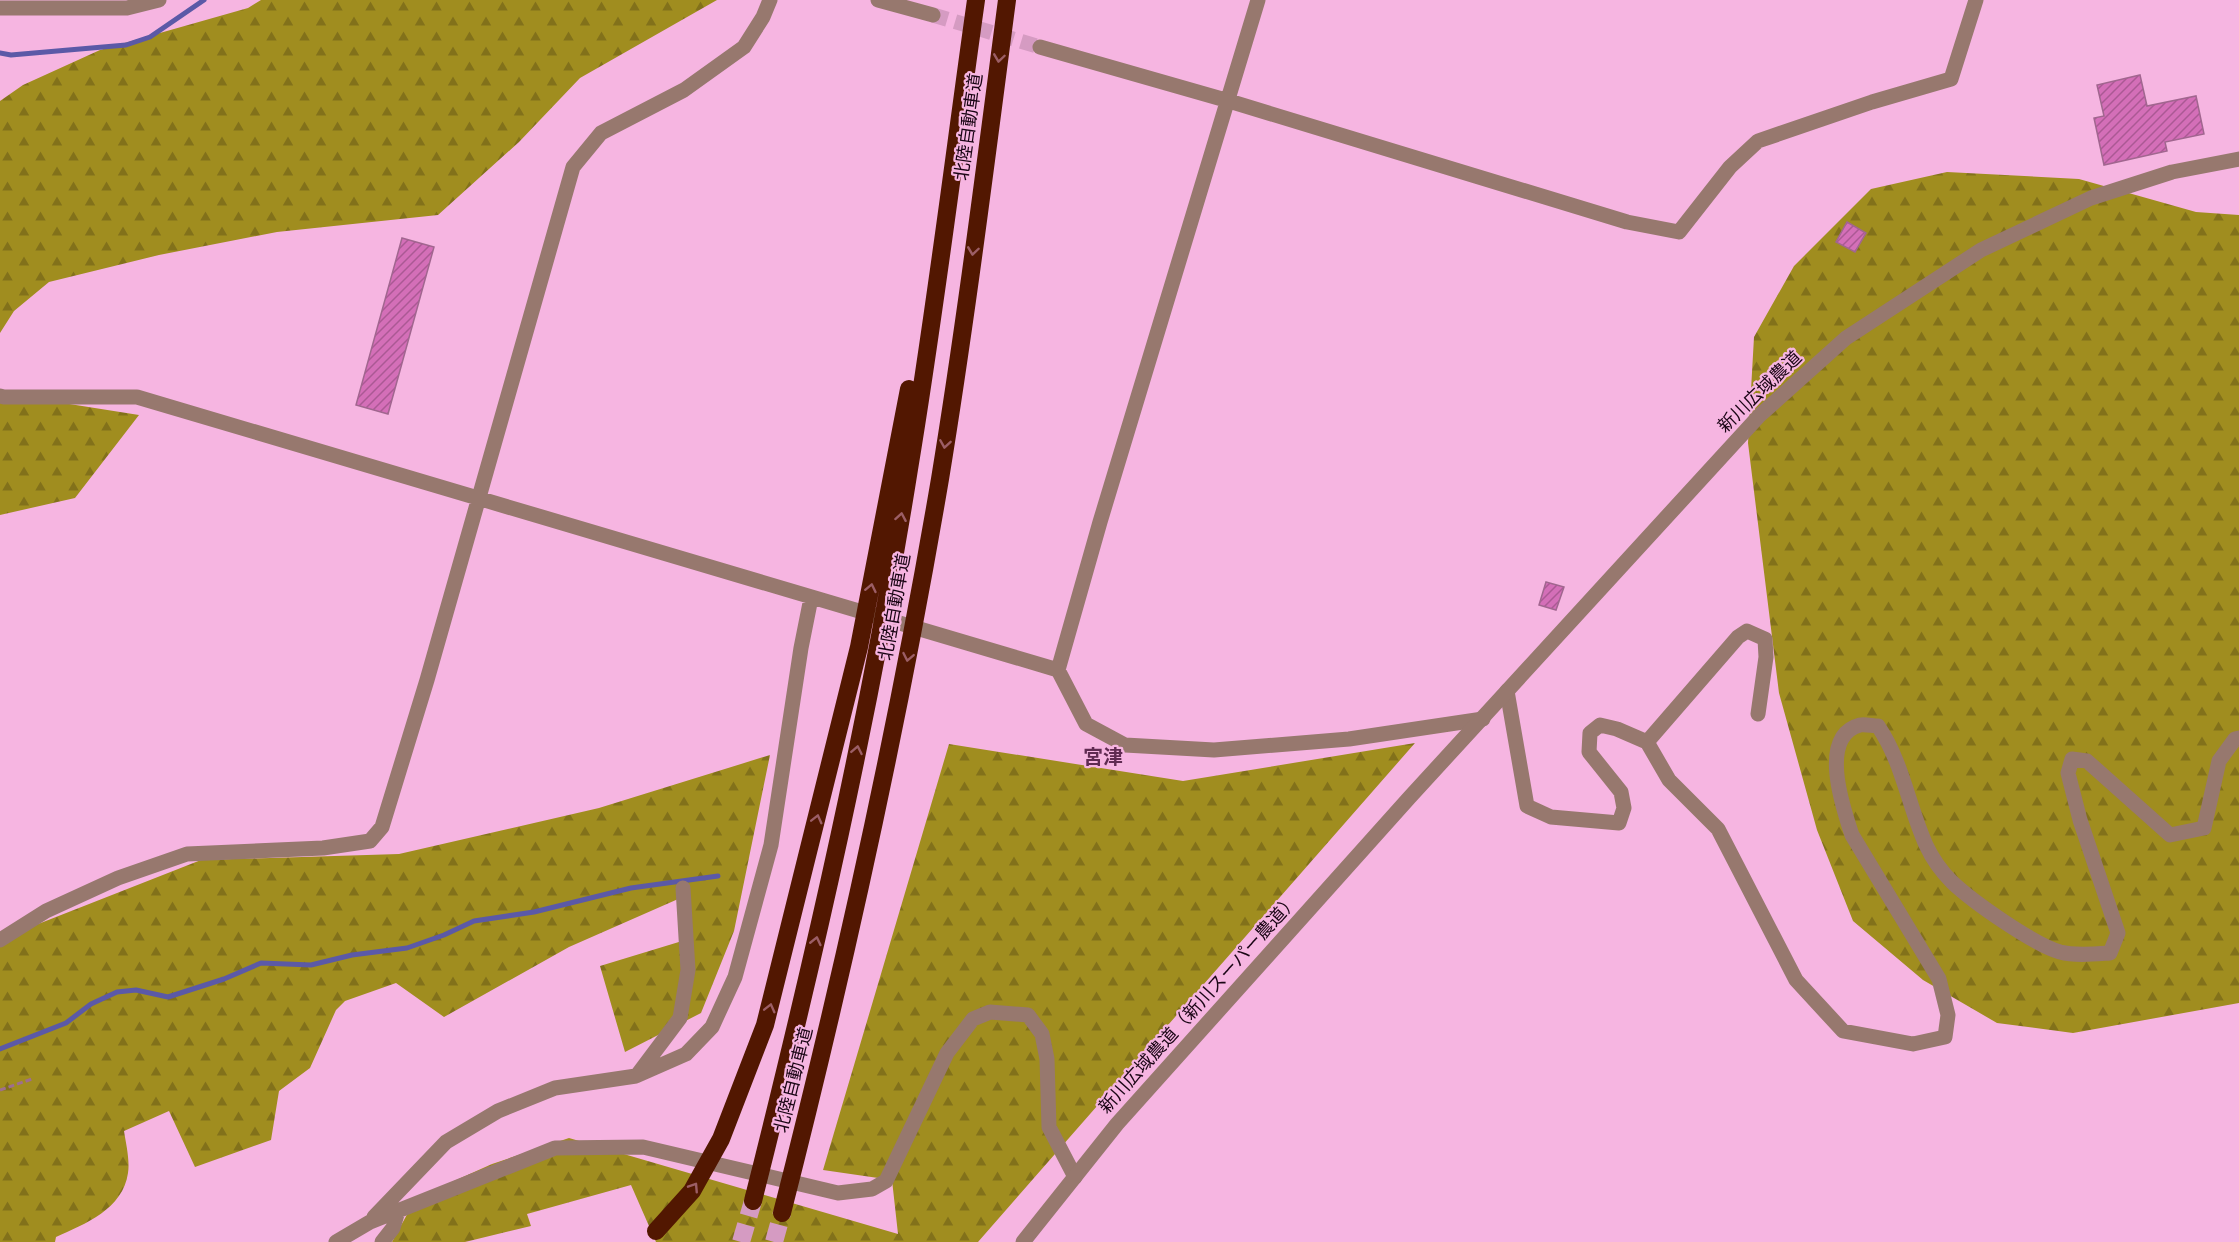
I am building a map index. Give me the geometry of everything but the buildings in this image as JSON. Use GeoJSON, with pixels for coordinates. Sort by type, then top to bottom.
{"type":"FeatureCollection","features":[{"type":"Feature","properties":{"kind":"highway","name":"北陸自動車道"},"geometry":{"type":"LineString","coordinates":[[753,1201],[823,914],[879,636],[909,470],[976,0]]}},
{"type":"Feature","properties":{"kind":"highway","name":"北陸自動車道"},"geometry":{"type":"LineString","coordinates":[[782,1213],[819,1066],[884,783],[952,395],[1007,0]]}},
{"type":"Feature","properties":{"kind":"highway"},"geometry":{"type":"LineString","coordinates":[[656,1231],[692,1191],[721,1139],[765,1025],[859,647],[883,532],[959,122]]}},
{"type":"Feature","properties":{"kind":"street"},"geometry":{"type":"LineString","coordinates":[[0,8],[79,4],[127,8],[159,0]]}},
{"type":"Feature","properties":{"kind":"street"},"geometry":{"type":"LineString","coordinates":[[0,940],[46,911],[118,878],[187,854],[323,848],[370,841],[382,827],[427,680],[573,167],[602,133],[684,90],[744,47],[764,17],[770,0]]}},
{"type":"Feature","properties":{"kind":"street"},"geometry":{"type":"LineString","coordinates":[[878,0],[933,15]]}},
{"type":"Feature","properties":{"kind":"street"},"geometry":{"type":"LineString","coordinates":[[1258,0],[1100,522],[1058,670],[1086,724],[1125,745],[1214,750],[1349,739],[1483,719]]}},
{"type":"Feature","properties":{"kind":"street"},"geometry":{"type":"LineString","coordinates":[[1040,47],[1229,100],[1628,222],[1679,231],[1730,167],[1758,141],[1872,102],[1952,79],[1976,0]]}},
{"type":"Feature","properties":{"kind":"street","name":"新川広域農道"},"geometry":{"type":"LineString","coordinates":[[1409,798],[1759,416],[1846,338],[1981,250],[2091,198],[2172,172],[2239,159]]}},
{"type":"Feature","properties":{"kind":"street"},"geometry":{"type":"LineString","coordinates":[[0,396],[4,398],[137,398],[479,497],[1058,670]]}},
{"type":"Feature","properties":{"kind":"street"},"geometry":{"type":"LineString","coordinates":[[370,1222],[446,1142],[498,1111],[555,1088],[636,1076],[686,1054],[712,1026],[735,977],[771,844],[801,648],[811,598]]}},
{"type":"Feature","properties":{"kind":"street"},"geometry":{"type":"LineString","coordinates":[[1647,742],[1737,637],[1747,631],[1765,639],[1766,657],[1758,714]]}},
{"type":"Feature","properties":{"kind":"street"},"geometry":{"type":"LineString","coordinates":[[1507,691],[1527,806],[1551,817],[1619,823],[1624,808],[1621,792],[1589,752],[1590,733],[1600,725],[1617,729],[1647,742],[1669,780],[1718,829],[1796,981],[1843,1031],[1913,1044],[1945,1037],[1948,1015],[1939,979],[1852,835],[1844,813],[1837,775],[1836,752],[1845,734],[1860,725],[1878,726],[1892,747],[1925,844],[1934,860],[1952,882],[2001,919],[2033,939],[2061,952],[2092,954],[2110,953],[2118,933],[2080,819],[2068,773],[2072,759],[2087,761],[2170,835],[2180,834],[2204,828],[2219,761],[2235,739],[2239,738]]}},
{"type":"Feature","properties":{"kind":"street","name":"新川広域農道（新川スーパー農道）"},"geometry":{"type":"LineString","coordinates":[[1023,1242],[1117,1124],[1409,798]]}},
{"type":"Feature","properties":{"kind":"street"},"geometry":{"type":"LineString","coordinates":[[636,1076],[680,1018],[688,970],[683,888]]}},
{"type":"Feature","properties":{"kind":"street"},"geometry":{"type":"LineString","coordinates":[[336,1242],[370,1222],[555,1148],[643,1147],[838,1193],[872,1189],[886,1181],[947,1053],[973,1019],[990,1012],[1028,1015],[1042,1034],[1047,1059],[1049,1127],[1075,1177]]}},
{"type":"Feature","properties":{"kind":"street"},"geometry":{"type":"LineString","coordinates":[[382,1242],[393,1228],[398,1211]]}},
{"type":"Feature","properties":{"kind":"path"},"geometry":{"type":"LineString","coordinates":[[0,1090],[32,1079]]}},
{"type":"Feature","properties":{"kind":"green space"},"geometry":{"type":"Polygon","coordinates":[[[261,0],[717,0],[580,78],[519,142],[438,215],[277,232],[159,255],[49,282],[14,311],[0,333],[0,101],[23,85],[100,50],[248,8],[261,0]]]}},
{"type":"Feature","properties":{"kind":"green space"},"geometry":{"type":"Polygon","coordinates":[[[1947,172],[2079,179],[2196,212],[2239,215],[2239,1003],[2073,1033],[1997,1023],[1923,980],[1853,921],[1817,830],[1779,693],[1748,443],[1754,337],[1794,266],[1871,189],[1947,172]]]}},
{"type":"Feature","properties":{"kind":"green space"},"geometry":{"type":"Polygon","coordinates":[[[0,393],[139,415],[75,498],[0,515],[0,393]]]}},
{"type":"Feature","properties":{"kind":"green space"},"geometry":{"type":"Polygon","coordinates":[[[1415,743],[978,1242],[656,1242],[631,1185],[527,1214],[531,1226],[465,1242],[392,1242],[416,1198],[492,1164],[569,1138],[898,1234],[892,1180],[823,1170],[949,744],[1183,781],[1415,743]]]}},
{"type":"Feature","properties":{"kind":"green space"},"geometry":{"type":"Polygon","coordinates":[[[770,755],[734,931],[701,1013],[625,1052],[600,966],[692,938],[685,896],[569,947],[444,1017],[396,983],[345,1001],[336,1010],[310,1068],[279,1091],[271,1140],[195,1167],[169,1111],[124,1131],[128,1152],[128,1173],[125,1186],[111,1206],[101,1214],[56,1237],[55,1242],[0,1242],[0,939],[201,860],[399,854],[599,808],[770,755]]]}},
{"type":"Feature","properties":{"kind":"waterway"},"geometry":{"type":"LineString","coordinates":[[0,53],[11,55],[126,45],[150,37],[204,0]]}},
{"type":"Feature","properties":{"kind":"waterway"},"geometry":{"type":"LineString","coordinates":[[0,1049],[66,1023],[91,1004],[117,992],[136,990],[168,997],[224,979],[261,963],[311,965],[352,955],[407,948],[474,921],[534,912],[631,888],[718,876]]}},
{"type":"Feature","properties":{"kind":"tunnel"},"geometry":{"type":"LineString","coordinates":[[933,15],[1040,47]]}},
{"type":"Feature","properties":{"kind":"tunnel"},"geometry":{"type":"LineString","coordinates":[[741,1242],[753,1201]]}},
{"type":"Feature","properties":{"kind":"tunnel"},"geometry":{"type":"LineString","coordinates":[[774,1242],[782,1213]]}},
{"type":"Feature","properties":{"kind":"district","name":"宮津"},"geometry":{"type":"Point","coordinates":[1103,758]}}]}
